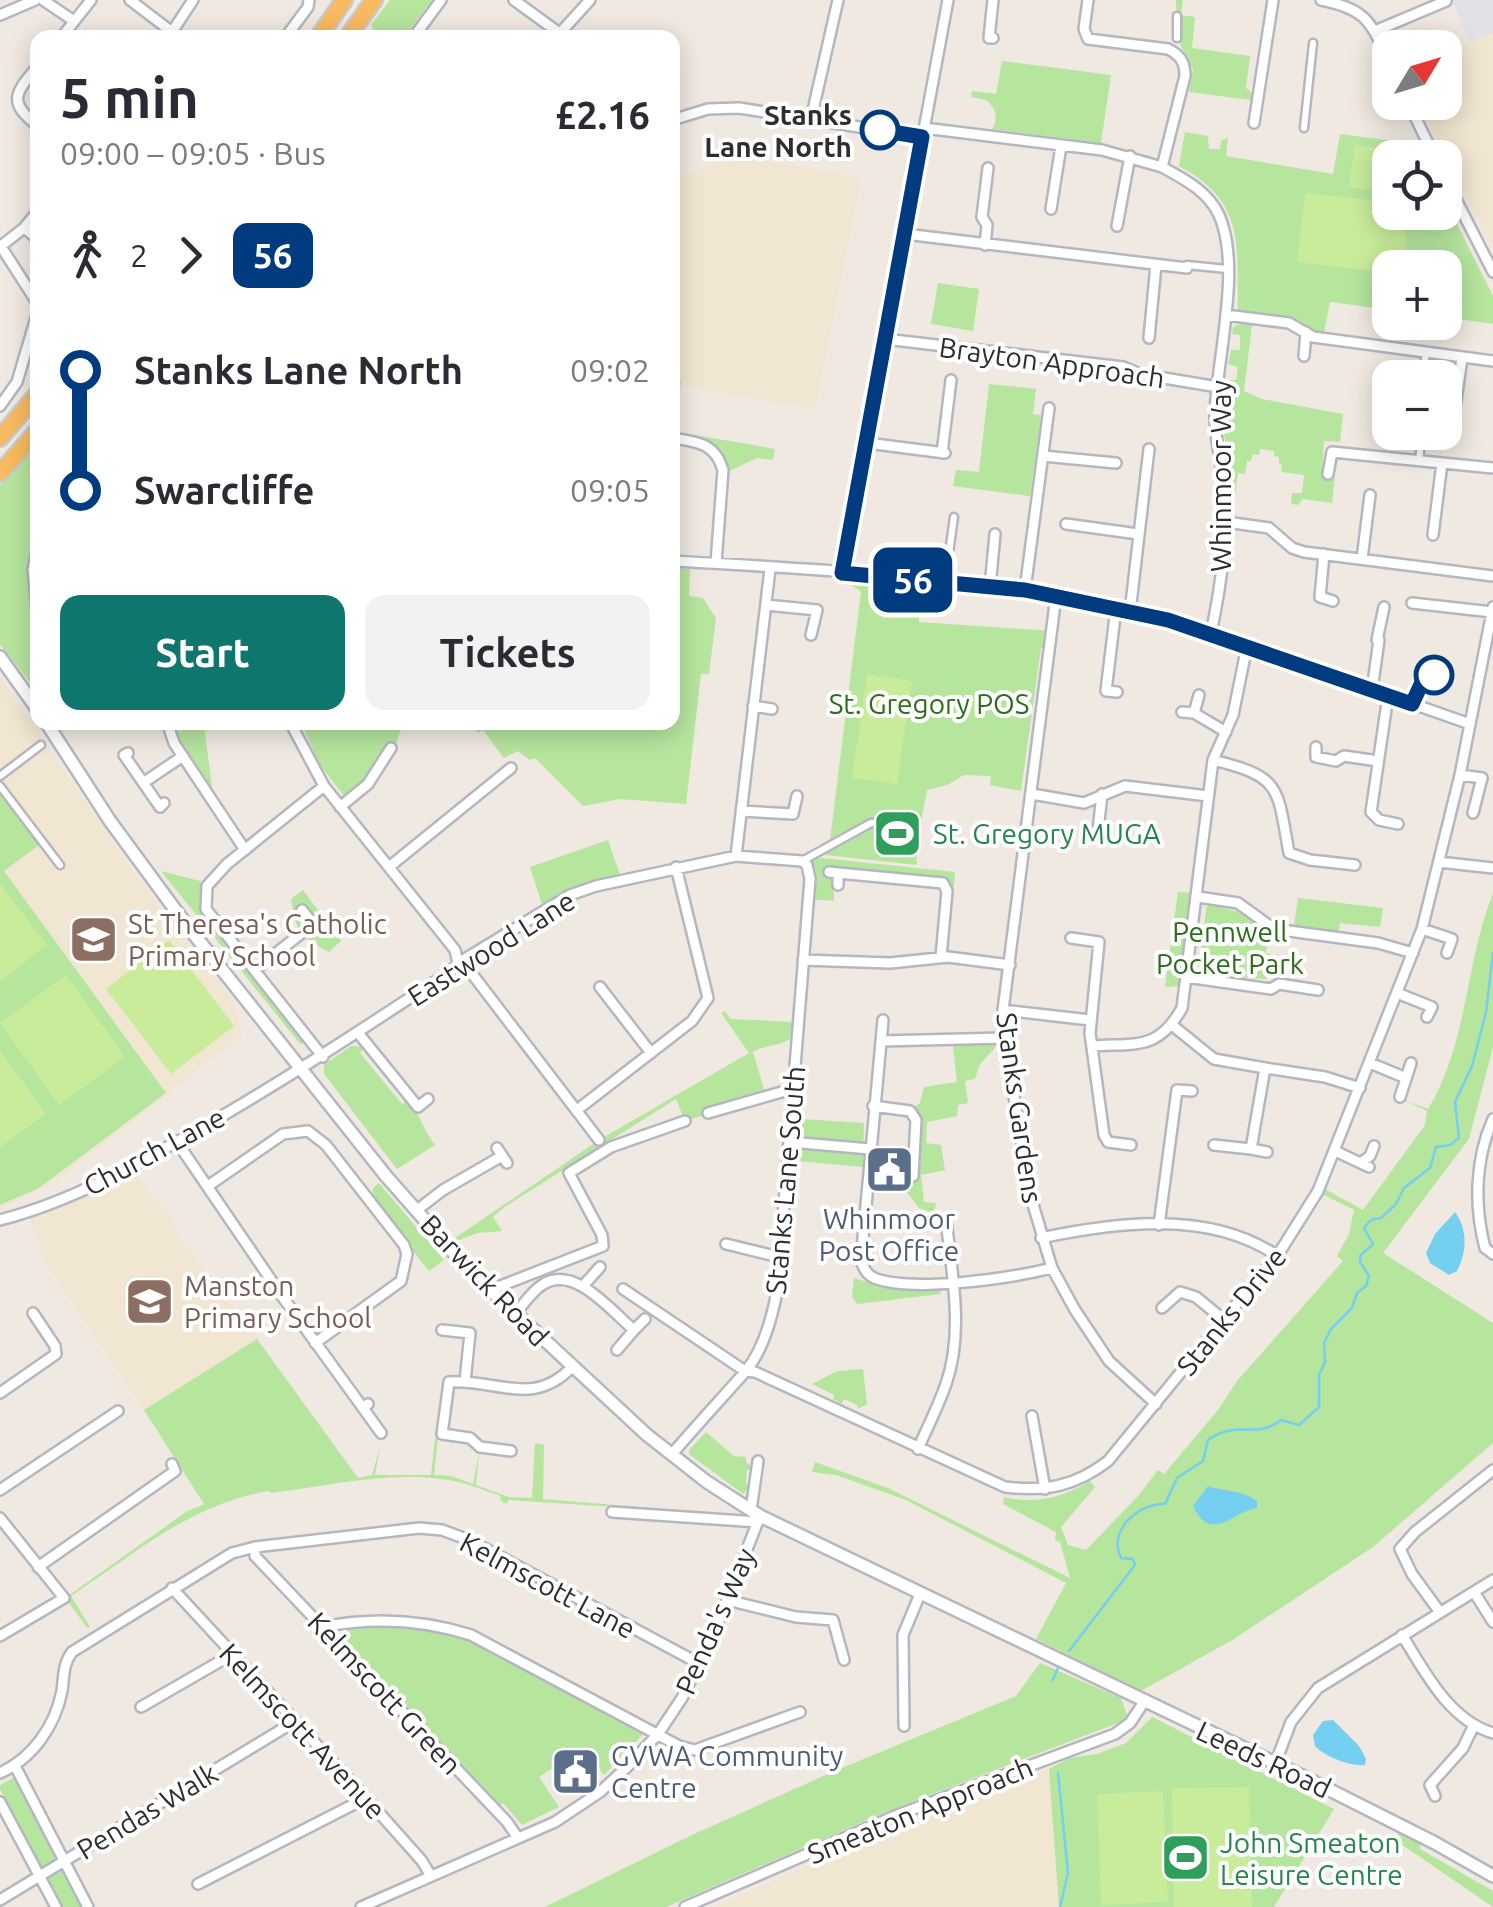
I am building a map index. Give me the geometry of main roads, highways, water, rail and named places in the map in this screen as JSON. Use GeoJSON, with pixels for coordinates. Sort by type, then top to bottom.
{"type":"FeatureCollection","features":[{"type":"Feature","properties":{"kind":"highway"},"geometry":{"type":"LineString","coordinates":[[323,30],[344,0]]}},
{"type":"Feature","properties":{"kind":"highway"},"geometry":{"type":"LineString","coordinates":[[353,30],[374,0]]}},
{"type":"Feature","properties":{"kind":"highway"},"geometry":{"type":"LineString","coordinates":[[0,438],[30,402]]}},
{"type":"Feature","properties":{"kind":"highway"},"geometry":{"type":"LineString","coordinates":[[0,473],[30,439]]}},
{"type":"Feature","properties":{"kind":"water"},"geometry":{"type":"Polygon","coordinates":[[[1455,1212],[1464,1234],[1464,1249],[1457,1271],[1449,1275],[1430,1263],[1426,1253],[1435,1234],[1455,1212]]]}},
{"type":"Feature","properties":{"kind":"water"},"geometry":{"type":"Polygon","coordinates":[[[1208,1486],[1246,1495],[1257,1501],[1257,1508],[1223,1523],[1207,1523],[1193,1506],[1208,1486]]]}},
{"type":"Feature","properties":{"kind":"water"},"geometry":{"type":"Polygon","coordinates":[[[1333,1720],[1359,1746],[1365,1765],[1338,1760],[1315,1746],[1313,1735],[1323,1721],[1333,1720]]]}},
{"type":"Feature","properties":{"kind":"waterway"},"geometry":{"type":"LineString","coordinates":[[1069,1651],[1135,1565],[1133,1559],[1121,1558],[1118,1538],[1122,1528],[1136,1513],[1165,1504],[1177,1478],[1203,1461],[1208,1440],[1228,1431],[1263,1429],[1281,1420],[1299,1425],[1319,1407],[1324,1343],[1331,1329],[1352,1308],[1369,1276],[1360,1262],[1360,1256],[1373,1244],[1364,1228],[1371,1220],[1381,1218],[1396,1204],[1404,1188],[1430,1168],[1436,1147],[1450,1145],[1459,1138],[1455,1102],[1472,1066],[1486,1012],[1493,953]]}},
{"type":"Feature","properties":{"kind":"waterway"},"geometry":{"type":"LineString","coordinates":[[1053,1680],[1059,1665]]}},
{"type":"Feature","properties":{"kind":"waterway"},"geometry":{"type":"LineString","coordinates":[[1058,1773],[1068,1873],[1060,1907]]}},
{"type":"Feature","properties":{"kind":"place","name":"Stanks Lane North"},"geometry":{"type":"Point","coordinates":[880,130]}},
{"type":"Feature","properties":{"kind":"place","name":"St. Gregory MUGA"},"geometry":{"type":"Point","coordinates":[898,833]}},
{"type":"Feature","properties":{"kind":"place","name":"St Theresa's Catholic Primary School"},"geometry":{"type":"Point","coordinates":[93,939]}},
{"type":"Feature","properties":{"kind":"place","name":"Whinmoor Post Office"},"geometry":{"type":"Point","coordinates":[889,1170]}},
{"type":"Feature","properties":{"kind":"place","name":"Manston Primary School"},"geometry":{"type":"Point","coordinates":[149,1301]}},
{"type":"Feature","properties":{"kind":"place","name":"GVWA Community Centre"},"geometry":{"type":"Point","coordinates":[576,1771]}},
{"type":"Feature","properties":{"kind":"place","name":"John Smeaton Leisure Centre"},"geometry":{"type":"Point","coordinates":[1185,1858]}},
{"type":"Feature","properties":{"kind":"park label","name":"St. Gregory POS"},"geometry":{"type":"Point","coordinates":[929,703]}},
{"type":"Feature","properties":{"kind":"park label","name":"Pennwell Pocket Park"},"geometry":{"type":"Point","coordinates":[1230,947]}}]}
